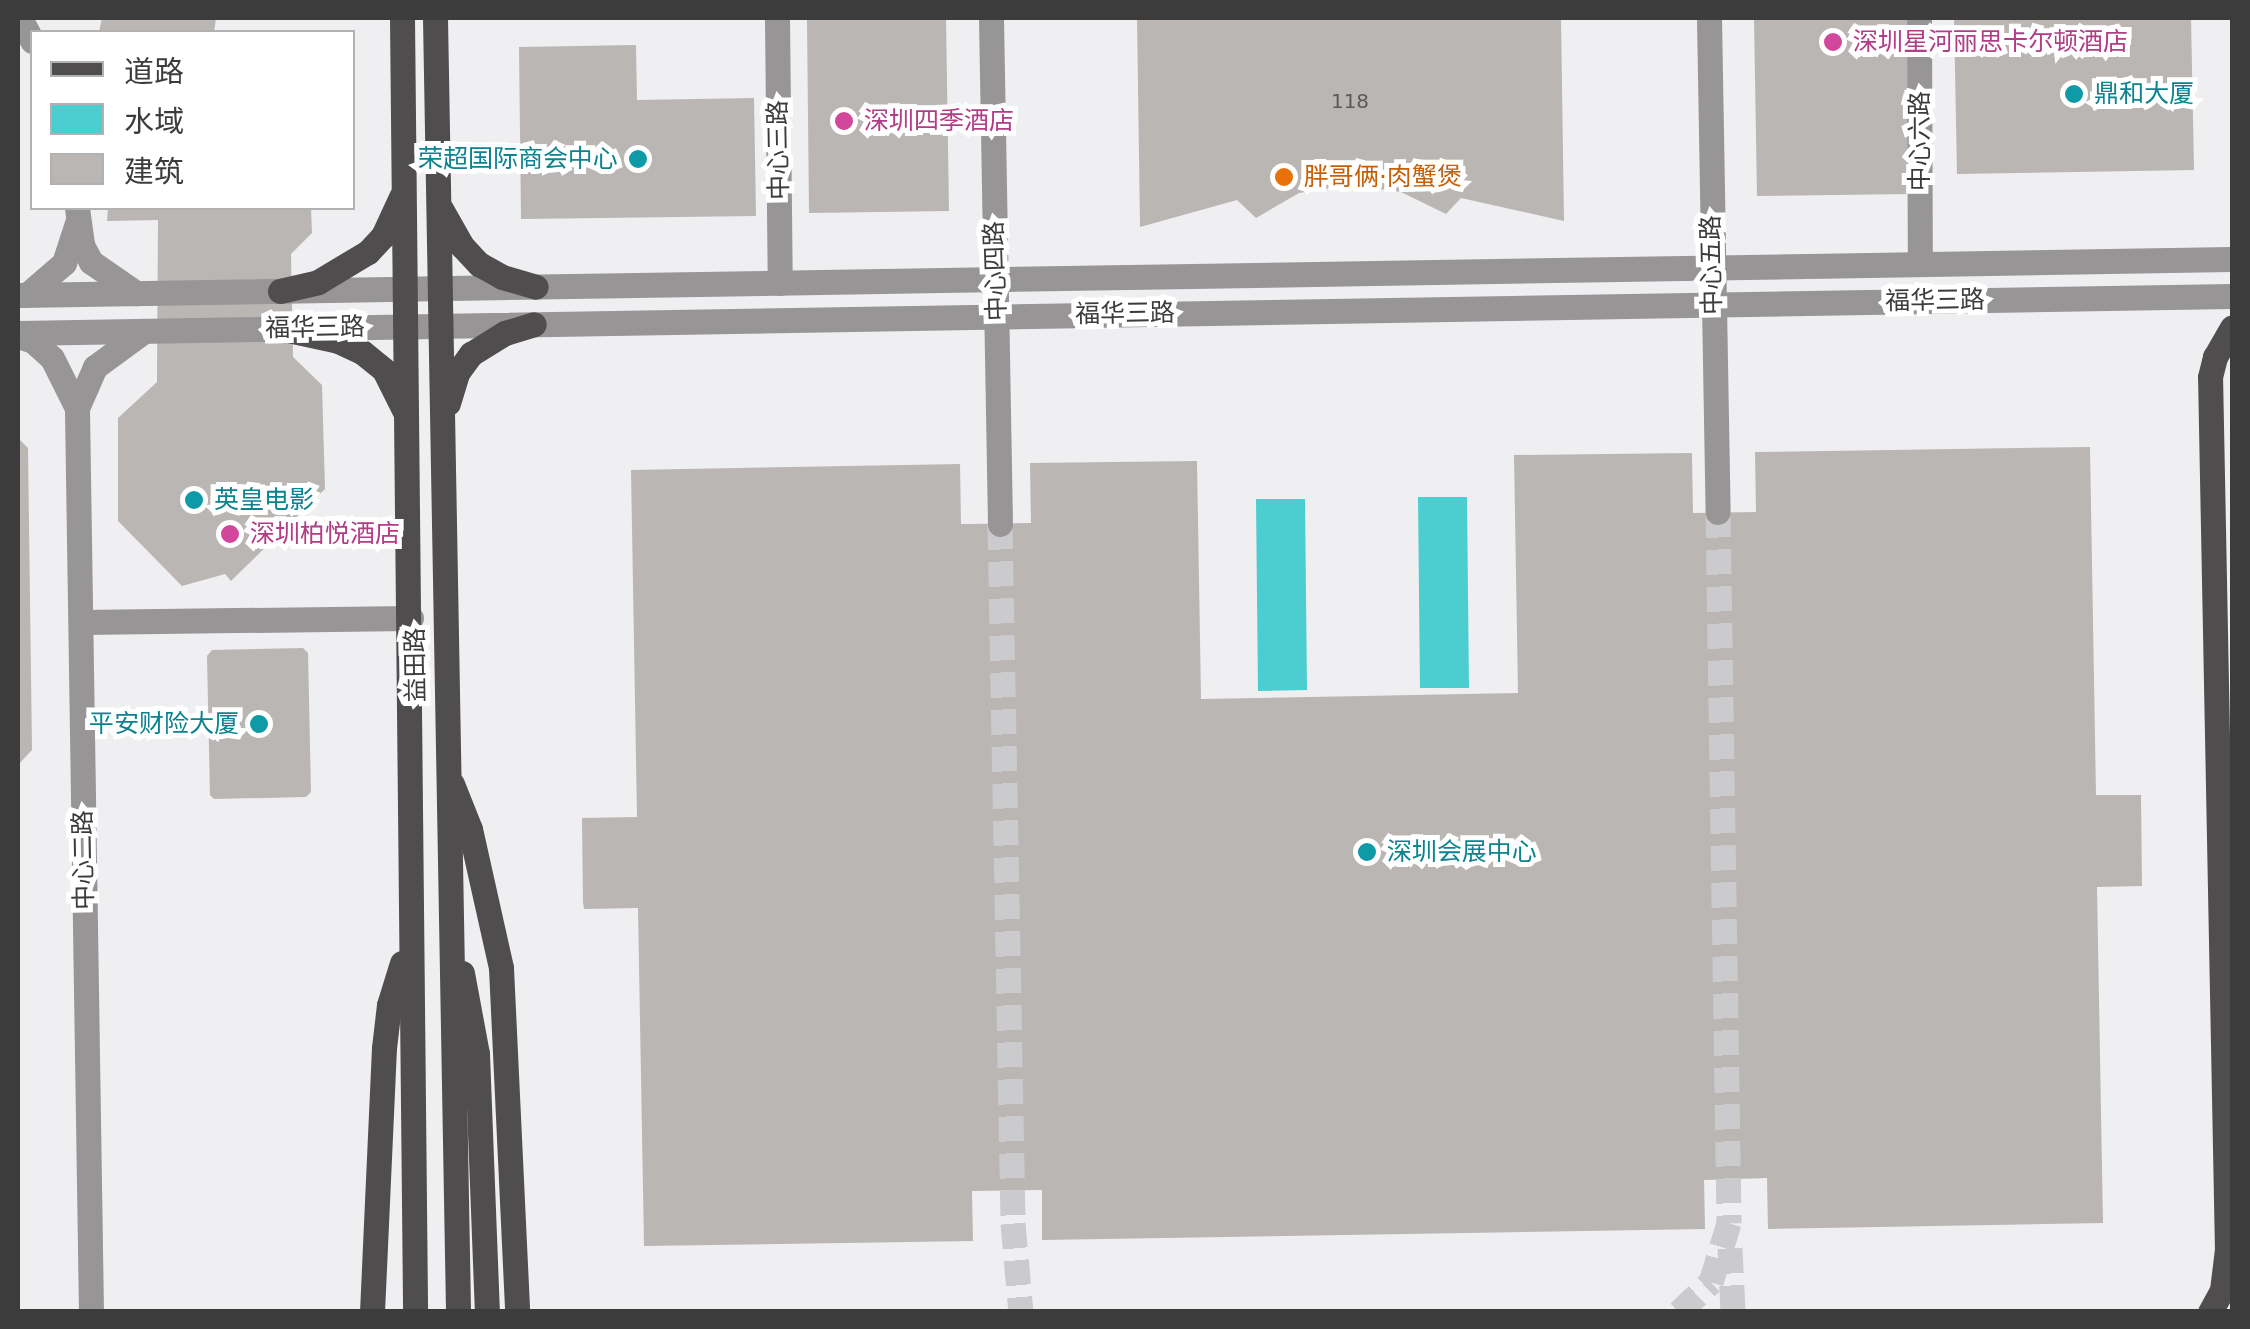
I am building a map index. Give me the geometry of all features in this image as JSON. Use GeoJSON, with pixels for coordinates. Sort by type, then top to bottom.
{"type":"FeatureCollection","features":[{"type":"Feature","properties":{"kind":"main road","name":"益田路"},"geometry":{"type":"LineString","coordinates":[[402,18],[411,618],[414,1312]]}},
{"type":"Feature","properties":{"kind":"main road","name":"益田路"},"geometry":{"type":"LineString","coordinates":[[435,18],[450,930],[465,1051],[458,1312]]}},
{"type":"Feature","properties":{"kind":"main road"},"geometry":{"type":"LineString","coordinates":[[280,291],[318,282],[368,252],[395,216],[405,183]]}},
{"type":"Feature","properties":{"kind":"main road"},"geometry":{"type":"LineString","coordinates":[[439,204],[455,237],[479,264],[502,278],[536,287]]}},
{"type":"Feature","properties":{"kind":"main road"},"geometry":{"type":"LineString","coordinates":[[442,432],[457,374],[471,354],[504,333],[534,324]]}},
{"type":"Feature","properties":{"kind":"main road"},"geometry":{"type":"LineString","coordinates":[[279,328],[324,337],[362,352],[384,370],[400,396],[409,430]]}},
{"type":"Feature","properties":{"kind":"main road"},"geometry":{"type":"LineString","coordinates":[[2210,1312],[2222,1290],[2226,1251],[2226,860],[2210,377],[2215,356],[2232,328]]}},
{"type":"Feature","properties":{"kind":"main road"},"geometry":{"type":"LineString","coordinates":[[447,776],[467,818],[498,944],[517,1312]]}},
{"type":"Feature","properties":{"kind":"main road"},"geometry":{"type":"LineString","coordinates":[[372,1312],[386,1026],[394,985],[410,945]]}},
{"type":"Feature","properties":{"kind":"main road"},"geometry":{"type":"LineString","coordinates":[[2223,1006],[2232,980]]}},
{"type":"Feature","properties":{"kind":"main road"},"geometry":{"type":"LineString","coordinates":[[465,1051],[486,1312]]}},
{"type":"Feature","properties":{"kind":"street","name":"中心三路"},"geometry":{"type":"LineString","coordinates":[[777,18],[780,283]]}},
{"type":"Feature","properties":{"kind":"street","name":"中心四路"},"geometry":{"type":"LineString","coordinates":[[991,18],[1000,524]]}},
{"type":"Feature","properties":{"kind":"street","name":"中心五路"},"geometry":{"type":"LineString","coordinates":[[1709,18],[1718,512]]}},
{"type":"Feature","properties":{"kind":"street","name":"中心六路"},"geometry":{"type":"LineString","coordinates":[[1919,18],[1920,264]]}},
{"type":"Feature","properties":{"kind":"street"},"geometry":{"type":"LineString","coordinates":[[77,215],[91,262],[136,294]]}},
{"type":"Feature","properties":{"kind":"street"},"geometry":{"type":"LineString","coordinates":[[22,295],[64,263],[77,215]]}},
{"type":"Feature","properties":{"kind":"street","name":"福华三路"},"geometry":{"type":"LineString","coordinates":[[22,295],[2232,259]]}},
{"type":"Feature","properties":{"kind":"street","name":"福华三路"},"geometry":{"type":"LineString","coordinates":[[18,334],[2232,296]]}},
{"type":"Feature","properties":{"kind":"street","name":"中心二路"},"geometry":{"type":"LineString","coordinates":[[91,1312],[77,408],[95,367],[144,330]]}},
{"type":"Feature","properties":{"kind":"street","name":"中心二路"},"geometry":{"type":"LineString","coordinates":[[18,334],[52,358],[77,408]]}},
{"type":"Feature","properties":{"kind":"street"},"geometry":{"type":"LineString","coordinates":[[81,622],[411,618]]}},
{"type":"Feature","properties":{"kind":"water"},"geometry":{"type":"Polygon","coordinates":[[[1418,497],[1467,497],[1469,688],[1420,688],[1418,497]]]}},
{"type":"Feature","properties":{"kind":"water"},"geometry":{"type":"Polygon","coordinates":[[[1256,499],[1305,499],[1307,690],[1258,691],[1256,499]]]}},
{"type":"Feature","properties":{"kind":"building"},"geometry":{"type":"Polygon","coordinates":[[[102,18],[216,18],[214,30],[99,30],[102,18]]]}},
{"type":"Feature","properties":{"kind":"building"},"geometry":{"type":"Polygon","coordinates":[[[807,18],[946,18],[949,211],[809,213],[807,18]]]}},
{"type":"Feature","properties":{"kind":"building"},"geometry":{"type":"Polygon","coordinates":[[[1137,18],[1561,18],[1564,221],[1461,198],[1446,214],[1401,192],[1351,185],[1299,193],[1256,218],[1237,200],[1140,227],[1137,18]]]}},
{"type":"Feature","properties":{"kind":"building"},"geometry":{"type":"Polygon","coordinates":[[[1754,18],[1907,18],[1909,194],[1757,196],[1754,18]]]}},
{"type":"Feature","properties":{"kind":"building","name":"鼎和大厦"},"geometry":{"type":"Polygon","coordinates":[[[1954,18],[2191,18],[2194,170],[1957,174],[1954,18]]]}},
{"type":"Feature","properties":{"kind":"building","name":"荣超国际商会中心"},"geometry":{"type":"Polygon","coordinates":[[[636,45],[637,100],[754,98],[756,216],[521,219],[519,47],[636,45]]]}},
{"type":"Feature","properties":{"kind":"building"},"geometry":{"type":"Polygon","coordinates":[[[108,210],[311,210],[312,233],[291,254],[293,357],[322,385],[325,489],[231,581],[225,574],[182,586],[118,521],[118,418],[157,382],[158,220],[107,221],[108,210]]]}},
{"type":"Feature","properties":{"kind":"building"},"geometry":{"type":"Polygon","coordinates":[[[18,438],[28,448],[32,750],[18,765],[18,438]]]}},
{"type":"Feature","properties":{"kind":"building","name":"深圳会展中心"},"geometry":{"type":"Polygon","coordinates":[[[2090,447],[2096,795],[2141,795],[2142,886],[2097,887],[2103,1223],[1768,1229],[1767,1178],[1704,1180],[1705,1229],[1042,1240],[1042,1190],[972,1191],[973,1241],[644,1246],[638,908],[584,909],[583,902],[582,818],[637,817],[631,470],[960,464],[961,524],[969,524],[1031,523],[1030,463],[1197,461],[1201,699],[1518,693],[1514,455],[1692,453],[1693,513],[1756,512],[1755,452],[2090,447]]]}},
{"type":"Feature","properties":{"kind":"building","name":"平安财险大厦"},"geometry":{"type":"Polygon","coordinates":[[[303,648],[308,653],[311,792],[306,797],[214,799],[210,795],[207,656],[212,650],[303,648]]]}},
{"type":"Feature","properties":{"kind":"tunnel"},"geometry":{"type":"LineString","coordinates":[[1718,512],[1729,1223]]}},
{"type":"Feature","properties":{"kind":"tunnel"},"geometry":{"type":"LineString","coordinates":[[1000,524],[1013,1223]]}},
{"type":"Feature","properties":{"kind":"tunnel"},"geometry":{"type":"LineString","coordinates":[[1013,1223],[1021,1312]]}},
{"type":"Feature","properties":{"kind":"tunnel"},"geometry":{"type":"LineString","coordinates":[[1679,1312],[1711,1282],[1729,1223]]}},
{"type":"Feature","properties":{"kind":"tunnel"},"geometry":{"type":"LineString","coordinates":[[1730,1248],[1733,1312]]}},
{"type":"Feature","properties":{"kind":"place","name":"深圳星河丽思卡尔顿酒店"},"geometry":{"type":"Point","coordinates":[1833,42]}},
{"type":"Feature","properties":{"kind":"place","name":"鼎和大厦"},"geometry":{"type":"Point","coordinates":[2074,94]}},
{"type":"Feature","properties":{"kind":"place","name":"深圳四季酒店"},"geometry":{"type":"Point","coordinates":[844,121]}},
{"type":"Feature","properties":{"kind":"place","name":"荣超国际商会中心"},"geometry":{"type":"Point","coordinates":[638,159]}},
{"type":"Feature","properties":{"kind":"place","name":"胖哥俩·肉蟹煲"},"geometry":{"type":"Point","coordinates":[1284,177]}},
{"type":"Feature","properties":{"kind":"place","name":"英皇电影"},"geometry":{"type":"Point","coordinates":[194,500]}},
{"type":"Feature","properties":{"kind":"place","name":"深圳柏悦酒店"},"geometry":{"type":"Point","coordinates":[230,534]}},
{"type":"Feature","properties":{"kind":"place","name":"平安财险大厦"},"geometry":{"type":"Point","coordinates":[259,724]}},
{"type":"Feature","properties":{"kind":"place","name":"深圳会展中心"},"geometry":{"type":"Point","coordinates":[1367,852]}}]}
